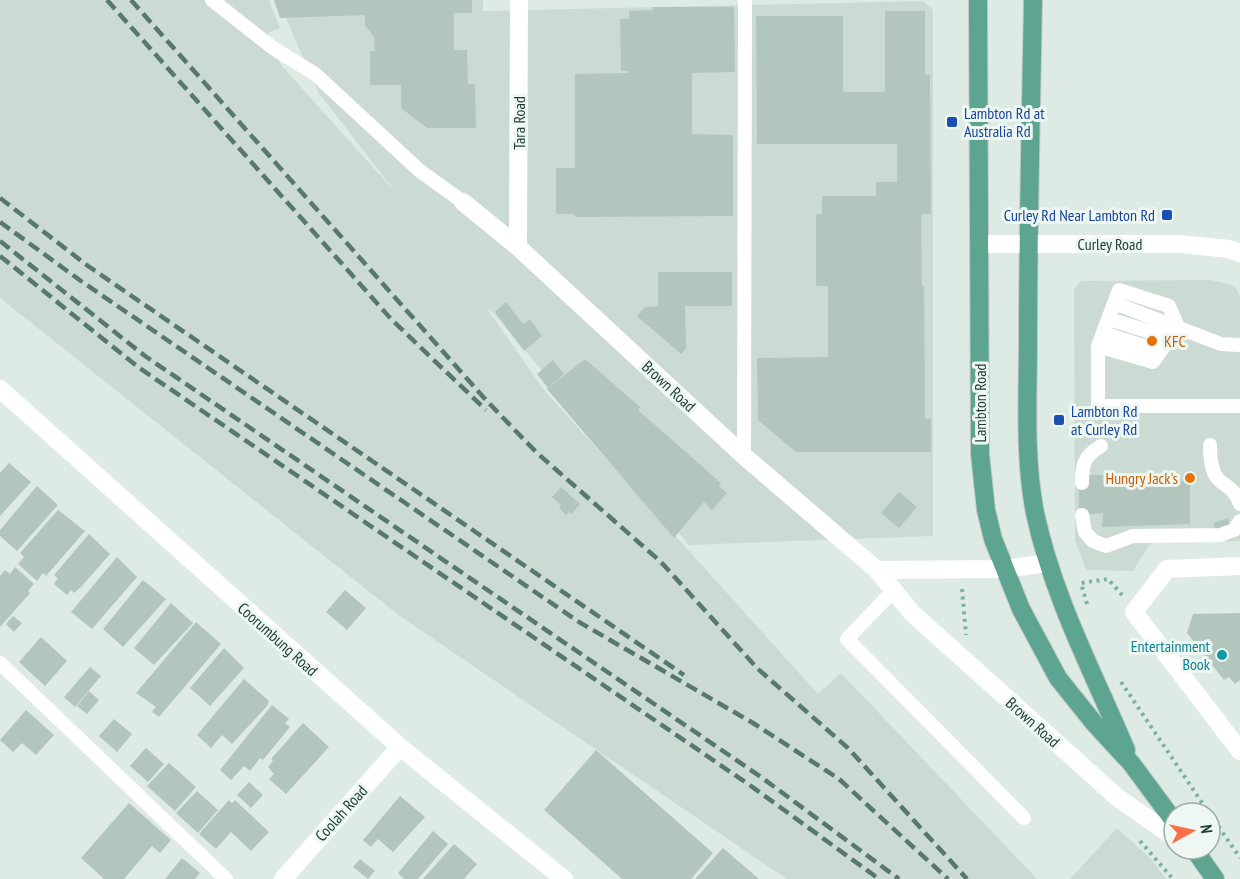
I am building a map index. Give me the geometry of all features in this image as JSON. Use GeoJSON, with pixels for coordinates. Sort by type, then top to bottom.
{"type":"FeatureCollection","features":[{"type":"Feature","properties":{"kind":"main road","name":"Lambton Road"},"geometry":{"type":"LineString","coordinates":[[978,0],[980,454],[986,510],[1004,569],[1021,609],[1058,678],[1094,723],[1131,763],[1162,805]]}},
{"type":"Feature","properties":{"kind":"main road","name":"Lambton Road"},"geometry":{"type":"LineString","coordinates":[[1034,0],[1028,453],[1035,511],[1048,563],[1066,615],[1131,763]]}},
{"type":"Feature","properties":{"kind":"main road"},"geometry":{"type":"LineString","coordinates":[[1202,861],[1215,879]]}},
{"type":"Feature","properties":{"kind":"street","name":"Tara Road"},"geometry":{"type":"LineString","coordinates":[[518,247],[519,0]]}},
{"type":"Feature","properties":{"kind":"street","name":"Brown Road"},"geometry":{"type":"LineString","coordinates":[[463,202],[518,247],[744,456],[877,570],[912,613],[1118,798],[1162,829]]}},
{"type":"Feature","properties":{"kind":"street","name":"Curley Road"},"geometry":{"type":"LineString","coordinates":[[979,244],[1180,244],[1229,249],[1240,253]]}},
{"type":"Feature","properties":{"kind":"street","name":"Coorumbung Road"},"geometry":{"type":"LineString","coordinates":[[0,389],[400,747],[564,879]]}},
{"type":"Feature","properties":{"kind":"street"},"geometry":{"type":"LineString","coordinates":[[877,570],[1004,569],[1048,563]]}},
{"type":"Feature","properties":{"kind":"street"},"geometry":{"type":"LineString","coordinates":[[1240,566],[1167,569],[1134,612],[1240,750]]}},
{"type":"Feature","properties":{"kind":"street","name":"Coolah Road"},"geometry":{"type":"LineString","coordinates":[[283,879],[400,747]]}},
{"type":"Feature","properties":{"kind":"lane"},"geometry":{"type":"LineString","coordinates":[[212,0],[273,48],[315,74],[420,171],[463,202]]}},
{"type":"Feature","properties":{"kind":"lane"},"geometry":{"type":"LineString","coordinates":[[744,456],[745,0]]}},
{"type":"Feature","properties":{"kind":"lane"},"geometry":{"type":"LineString","coordinates":[[1178,327],[1169,306],[1119,290],[1098,346],[1098,406],[1240,405]]}},
{"type":"Feature","properties":{"kind":"lane"},"geometry":{"type":"LineString","coordinates":[[1109,319],[1157,334],[1178,327],[1221,344],[1240,345]]}},
{"type":"Feature","properties":{"kind":"lane"},"geometry":{"type":"LineString","coordinates":[[1103,333],[1153,349],[1178,327]]}},
{"type":"Feature","properties":{"kind":"lane"},"geometry":{"type":"LineString","coordinates":[[1098,346],[1153,362],[1178,327]]}},
{"type":"Feature","properties":{"kind":"lane"},"geometry":{"type":"LineString","coordinates":[[1210,445],[1210,465],[1215,479],[1237,495],[1240,504]]}},
{"type":"Feature","properties":{"kind":"lane"},"geometry":{"type":"LineString","coordinates":[[1082,483],[1082,466],[1088,454],[1101,446]]}},
{"type":"Feature","properties":{"kind":"lane"},"geometry":{"type":"LineString","coordinates":[[1082,515],[1085,532],[1093,542],[1106,546],[1133,536],[1220,535],[1234,530],[1240,521]]}},
{"type":"Feature","properties":{"kind":"lane"},"geometry":{"type":"LineString","coordinates":[[894,590],[847,639],[1024,818]]}},
{"type":"Feature","properties":{"kind":"lane"},"geometry":{"type":"LineString","coordinates":[[0,663],[226,879]]}},
{"type":"Feature","properties":{"kind":"path"},"geometry":{"type":"LineString","coordinates":[[1090,612],[1081,583],[1108,579],[1134,612]]}},
{"type":"Feature","properties":{"kind":"path"},"geometry":{"type":"LineString","coordinates":[[1116,675],[1202,801]]}},
{"type":"Feature","properties":{"kind":"path"},"geometry":{"type":"LineString","coordinates":[[1222,831],[1240,858]]}},
{"type":"Feature","properties":{"kind":"shaded area"},"geometry":{"type":"Polygon","coordinates":[[[0,0],[269,0],[280,28],[268,33],[281,65],[397,194],[318,92],[278,0],[483,0],[483,11],[923,1],[933,10],[933,536],[689,545],[490,309],[488,310],[544,390],[818,694],[841,673],[1037,879],[787,879],[401,617],[0,298],[0,0]]]}},
{"type":"Feature","properties":{"kind":"shaded area"},"geometry":{"type":"Polygon","coordinates":[[[1211,280],[1235,286],[1240,296],[1240,541],[1152,541],[1133,571],[1086,570],[1075,540],[1074,289],[1081,281],[1211,280]]]}},
{"type":"Feature","properties":{"kind":"shaded area"},"geometry":{"type":"Polygon","coordinates":[[[1117,828],[1152,860],[1166,879],[1070,879],[1117,828]]]}},
{"type":"Feature","properties":{"kind":"building"},"geometry":{"type":"Polygon","coordinates":[[[274,0],[472,0],[472,13],[454,13],[454,50],[467,50],[468,84],[475,84],[476,128],[427,128],[401,108],[401,85],[370,85],[370,51],[375,51],[374,37],[365,25],[365,15],[280,18],[274,0]]]}},
{"type":"Feature","properties":{"kind":"building"},"geometry":{"type":"Polygon","coordinates":[[[653,7],[734,7],[735,72],[692,73],[692,134],[733,135],[733,216],[575,217],[575,214],[556,214],[556,168],[575,168],[575,74],[629,73],[629,71],[621,71],[620,19],[629,19],[629,11],[653,10],[653,7]]]}},
{"type":"Feature","properties":{"kind":"building"},"geometry":{"type":"Polygon","coordinates":[[[885,11],[925,11],[925,75],[930,75],[931,214],[921,214],[925,419],[931,419],[931,452],[796,452],[758,420],[757,358],[828,357],[828,286],[816,286],[816,214],[822,214],[822,196],[876,196],[876,182],[897,182],[897,144],[757,144],[756,16],[843,16],[843,92],[885,92],[885,11]]]}},
{"type":"Feature","properties":{"kind":"building"},"geometry":{"type":"Polygon","coordinates":[[[658,272],[732,272],[732,306],[685,306],[686,348],[681,354],[637,316],[645,307],[658,306],[658,272]]]}},
{"type":"Feature","properties":{"kind":"building"},"geometry":{"type":"Polygon","coordinates":[[[506,302],[523,324],[530,319],[542,336],[524,351],[495,312],[506,302]]]}},
{"type":"Feature","properties":{"kind":"building"},"geometry":{"type":"Polygon","coordinates":[[[585,359],[640,407],[638,410],[721,483],[719,486],[727,493],[712,510],[704,502],[674,538],[547,389],[585,359]]]}},
{"type":"Feature","properties":{"kind":"building"},"geometry":{"type":"Polygon","coordinates":[[[553,360],[564,374],[548,388],[537,374],[553,360]]]}},
{"type":"Feature","properties":{"kind":"building"},"geometry":{"type":"Polygon","coordinates":[[[9,463],[31,482],[0,516],[0,473],[9,463]]]}},
{"type":"Feature","properties":{"kind":"building"},"geometry":{"type":"Polygon","coordinates":[[[1085,475],[1139,475],[1139,481],[1190,481],[1190,524],[1102,527],[1103,513],[1079,515],[1079,483],[1085,475]]]}},
{"type":"Feature","properties":{"kind":"building"},"geometry":{"type":"Polygon","coordinates":[[[37,486],[58,505],[17,551],[0,536],[0,530],[37,486]]]}},
{"type":"Feature","properties":{"kind":"building"},"geometry":{"type":"Polygon","coordinates":[[[561,487],[580,504],[572,514],[569,512],[566,515],[559,508],[561,505],[552,497],[561,487]]]}},
{"type":"Feature","properties":{"kind":"building"},"geometry":{"type":"Polygon","coordinates":[[[899,492],[917,507],[899,528],[881,513],[899,492]]]}},
{"type":"Feature","properties":{"kind":"building"},"geometry":{"type":"Polygon","coordinates":[[[58,510],[85,531],[46,576],[43,573],[37,581],[18,564],[24,557],[20,553],[58,510]]]}},
{"type":"Feature","properties":{"kind":"building"},"geometry":{"type":"Polygon","coordinates":[[[1228,518],[1230,526],[1216,531],[1213,523],[1228,518]]]}},
{"type":"Feature","properties":{"kind":"building"},"geometry":{"type":"Polygon","coordinates":[[[89,534],[110,554],[81,587],[74,593],[71,590],[67,595],[54,584],[58,578],[54,575],[89,534]]]}},
{"type":"Feature","properties":{"kind":"building"},"geometry":{"type":"Polygon","coordinates":[[[117,557],[137,577],[92,629],[71,612],[117,557]]]}},
{"type":"Feature","properties":{"kind":"building"},"geometry":{"type":"Polygon","coordinates":[[[15,567],[34,584],[28,591],[30,593],[0,627],[0,576],[5,570],[10,574],[15,567]]]}},
{"type":"Feature","properties":{"kind":"building"},"geometry":{"type":"Polygon","coordinates":[[[143,580],[166,599],[123,647],[103,629],[143,580]]]}},
{"type":"Feature","properties":{"kind":"building"},"geometry":{"type":"Polygon","coordinates":[[[345,590],[366,608],[347,630],[326,612],[345,590]]]}},
{"type":"Feature","properties":{"kind":"building"},"geometry":{"type":"Polygon","coordinates":[[[171,603],[193,623],[154,665],[134,648],[171,603]]]}},
{"type":"Feature","properties":{"kind":"building","name":"Entertainment Book"},"geometry":{"type":"Polygon","coordinates":[[[1240,613],[1240,680],[1235,684],[1229,677],[1224,680],[1187,633],[1193,614],[1240,613]]]}},
{"type":"Feature","properties":{"kind":"building"},"geometry":{"type":"Polygon","coordinates":[[[13,616],[22,623],[14,632],[6,624],[13,616]]]}},
{"type":"Feature","properties":{"kind":"building"},"geometry":{"type":"Polygon","coordinates":[[[196,622],[221,644],[159,717],[152,712],[156,707],[136,693],[196,622]]]}},
{"type":"Feature","properties":{"kind":"building"},"geometry":{"type":"Polygon","coordinates":[[[41,637],[67,661],[45,686],[19,662],[41,637]]]}},
{"type":"Feature","properties":{"kind":"building"},"geometry":{"type":"Polygon","coordinates":[[[224,648],[244,668],[210,706],[190,688],[224,648]]]}},
{"type":"Feature","properties":{"kind":"building"},"geometry":{"type":"Polygon","coordinates":[[[90,667],[101,676],[75,707],[64,697],[90,667]]]}},
{"type":"Feature","properties":{"kind":"building"},"geometry":{"type":"Polygon","coordinates":[[[244,679],[269,701],[268,705],[232,744],[222,735],[211,748],[197,735],[244,679]]]}},
{"type":"Feature","properties":{"kind":"building"},"geometry":{"type":"Polygon","coordinates":[[[89,691],[99,700],[87,714],[77,706],[89,691]]]}},
{"type":"Feature","properties":{"kind":"building"},"geometry":{"type":"Polygon","coordinates":[[[272,705],[289,719],[285,723],[290,727],[263,760],[260,758],[250,771],[244,766],[231,780],[220,770],[272,705]]]}},
{"type":"Feature","properties":{"kind":"building"},"geometry":{"type":"Polygon","coordinates":[[[26,710],[54,735],[36,755],[22,743],[13,752],[0,740],[26,710]]]}},
{"type":"Feature","properties":{"kind":"building"},"geometry":{"type":"Polygon","coordinates":[[[114,719],[132,734],[117,752],[99,736],[114,719]]]}},
{"type":"Feature","properties":{"kind":"building"},"geometry":{"type":"Polygon","coordinates":[[[303,723],[329,747],[286,794],[269,779],[274,774],[268,767],[273,761],[271,759],[303,723]]]}},
{"type":"Feature","properties":{"kind":"building"},"geometry":{"type":"Polygon","coordinates":[[[146,748],[164,764],[148,782],[130,766],[146,748]]]}},
{"type":"Feature","properties":{"kind":"building"},"geometry":{"type":"Polygon","coordinates":[[[596,750],[713,853],[691,879],[622,879],[544,810],[596,750]]]}},
{"type":"Feature","properties":{"kind":"building"},"geometry":{"type":"Polygon","coordinates":[[[169,763],[196,787],[175,811],[147,786],[169,763]]]}},
{"type":"Feature","properties":{"kind":"building"},"geometry":{"type":"Polygon","coordinates":[[[249,782],[263,795],[251,808],[237,795],[249,782]]]}},
{"type":"Feature","properties":{"kind":"building"},"geometry":{"type":"Polygon","coordinates":[[[197,791],[218,810],[198,833],[176,813],[197,791]]]}},
{"type":"Feature","properties":{"kind":"building"},"geometry":{"type":"Polygon","coordinates":[[[400,796],[425,817],[393,852],[378,839],[371,847],[363,840],[400,796]]]}},
{"type":"Feature","properties":{"kind":"building"},"geometry":{"type":"Polygon","coordinates":[[[229,800],[232,803],[235,800],[269,832],[251,851],[231,832],[216,849],[199,834],[229,800]]]}},
{"type":"Feature","properties":{"kind":"building"},"geometry":{"type":"Polygon","coordinates":[[[129,803],[171,840],[160,853],[152,846],[124,879],[104,879],[81,858],[129,803]]]}},
{"type":"Feature","properties":{"kind":"building"},"geometry":{"type":"Polygon","coordinates":[[[433,831],[448,844],[418,879],[404,879],[398,873],[433,831]]]}},
{"type":"Feature","properties":{"kind":"building"},"geometry":{"type":"Polygon","coordinates":[[[454,844],[477,864],[464,879],[423,879],[454,844]]]}},
{"type":"Feature","properties":{"kind":"building"},"geometry":{"type":"Polygon","coordinates":[[[723,848],[759,879],[695,879],[723,848]]]}},
{"type":"Feature","properties":{"kind":"building"},"geometry":{"type":"Polygon","coordinates":[[[182,858],[200,873],[195,879],[165,879],[182,858]]]}},
{"type":"Feature","properties":{"kind":"building"},"geometry":{"type":"Polygon","coordinates":[[[360,859],[375,871],[368,879],[353,867],[360,859]]]}},
{"type":"Feature","properties":{"kind":"railway"},"geometry":{"type":"LineString","coordinates":[[107,0],[392,320],[486,410]]}},
{"type":"Feature","properties":{"kind":"railway"},"geometry":{"type":"LineString","coordinates":[[131,0],[486,400],[536,452],[661,562],[758,669],[848,748],[967,879]]}},
{"type":"Feature","properties":{"kind":"railway"},"geometry":{"type":"LineString","coordinates":[[0,198],[88,266],[684,675]]}},
{"type":"Feature","properties":{"kind":"railway"},"geometry":{"type":"LineString","coordinates":[[0,222],[81,281],[579,622],[753,723],[839,779],[948,879]]}},
{"type":"Feature","properties":{"kind":"railway"},"geometry":{"type":"LineString","coordinates":[[0,241],[145,356],[761,777],[899,879]]}},
{"type":"Feature","properties":{"kind":"railway"},"geometry":{"type":"LineString","coordinates":[[0,256],[138,367],[751,786],[879,879]]}},
{"type":"Feature","properties":{"kind":"place","name":"Lambton Rd at Australia Rd"},"geometry":{"type":"Point","coordinates":[952,122]}},
{"type":"Feature","properties":{"kind":"place","name":"Curley Rd Near Lambton Rd"},"geometry":{"type":"Point","coordinates":[1167,215]}},
{"type":"Feature","properties":{"kind":"place","name":"KFC"},"geometry":{"type":"Point","coordinates":[1152,341]}},
{"type":"Feature","properties":{"kind":"place","name":"Lambton Rd at Curley Rd"},"geometry":{"type":"Point","coordinates":[1059,420]}},
{"type":"Feature","properties":{"kind":"place","name":"Hungry Jack's"},"geometry":{"type":"Point","coordinates":[1190,478]}},
{"type":"Feature","properties":{"kind":"place","name":"Entertainment Book"},"geometry":{"type":"Point","coordinates":[1222,655]}}]}
